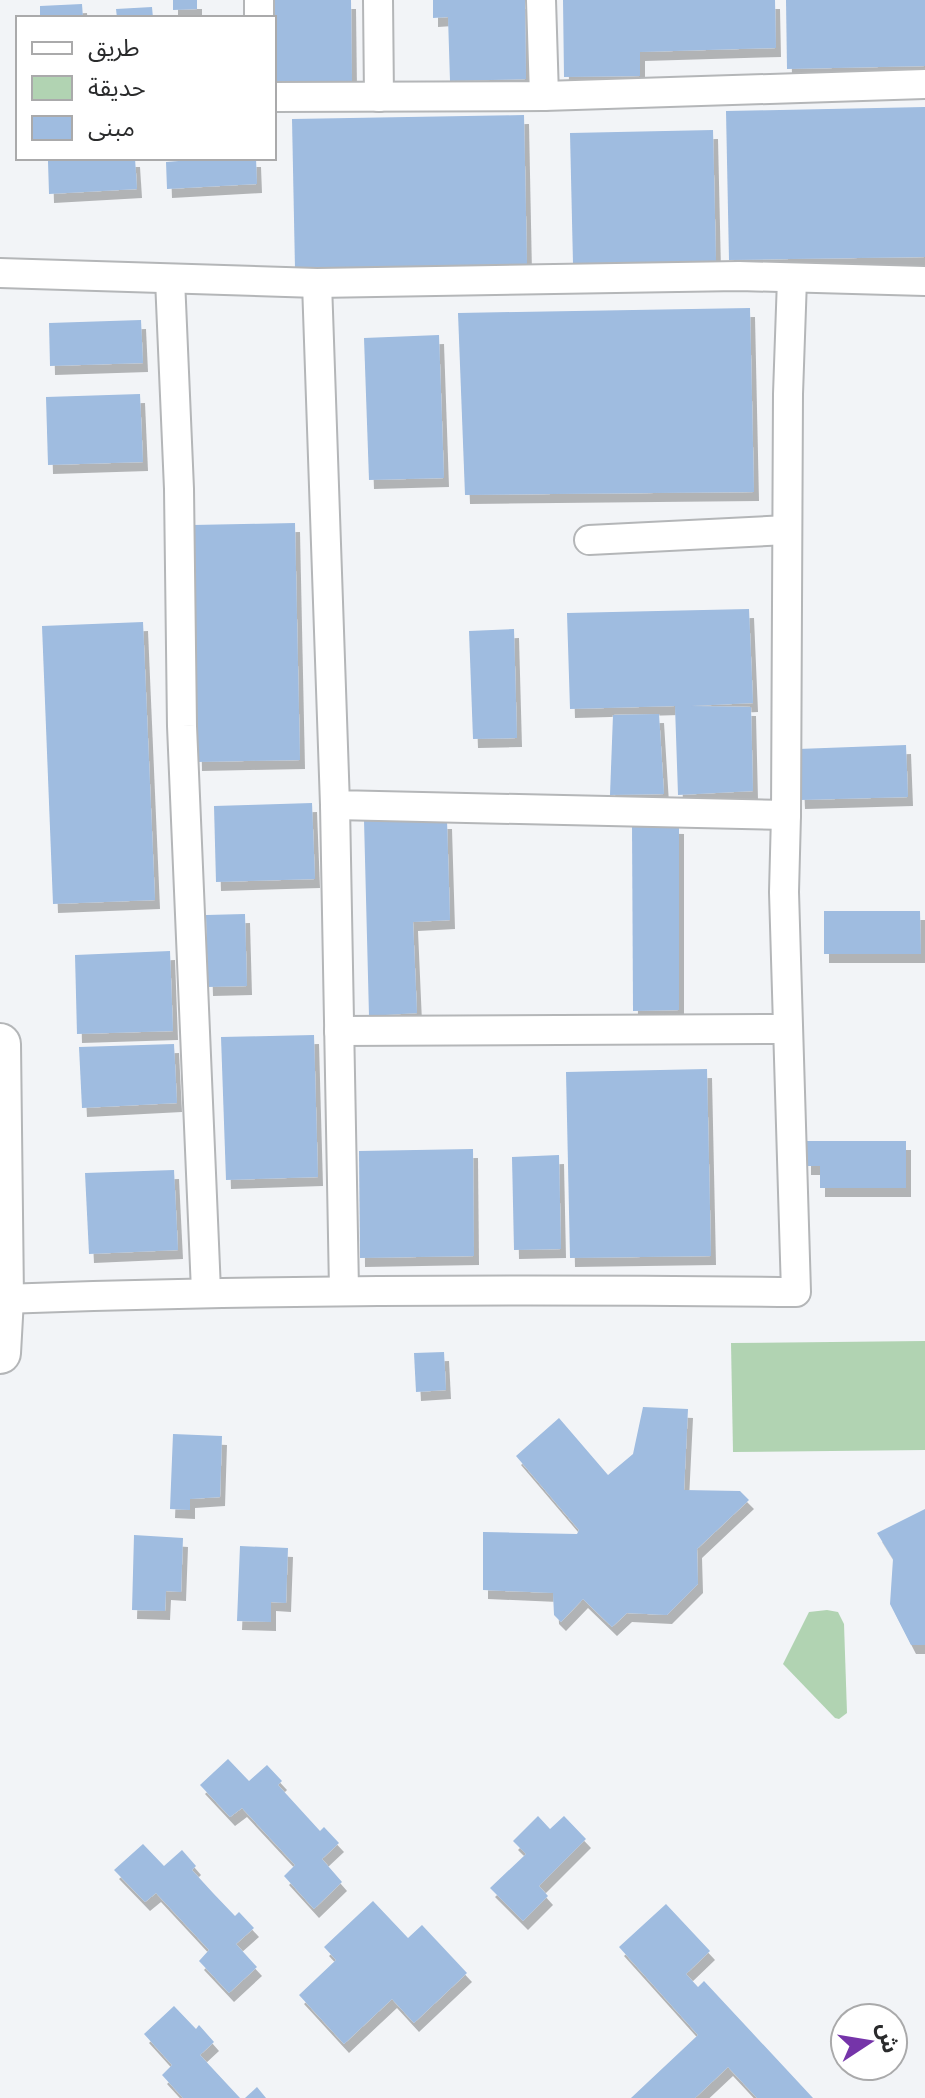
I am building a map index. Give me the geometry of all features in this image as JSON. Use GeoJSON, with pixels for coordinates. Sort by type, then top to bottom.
{"type":"FeatureCollection","features":[{"type":"Feature","properties":{"kind":"main road"},"geometry":{"type":"LineString","coordinates":[[0,1044],[3,1299],[0,1353]]}},
{"type":"Feature","properties":{"kind":"street"},"geometry":{"type":"LineString","coordinates":[[378,0],[379,97]]}},
{"type":"Feature","properties":{"kind":"street"},"geometry":{"type":"LineString","coordinates":[[541,0],[544,96]]}},
{"type":"Feature","properties":{"kind":"street"},"geometry":{"type":"LineString","coordinates":[[276,97],[544,96],[925,84]]}},
{"type":"Feature","properties":{"kind":"street"},"geometry":{"type":"LineString","coordinates":[[0,273],[317,283],[739,276],[925,281]]}},
{"type":"Feature","properties":{"kind":"street"},"geometry":{"type":"LineString","coordinates":[[170,279],[179,489],[182,726],[206,1291]]}},
{"type":"Feature","properties":{"kind":"street"},"geometry":{"type":"LineString","coordinates":[[3,1299],[206,1291],[484,1289],[796,1292],[784,892],[792,279]]}},
{"type":"Feature","properties":{"kind":"street"},"geometry":{"type":"LineString","coordinates":[[317,283],[335,805],[344,1290]]}},
{"type":"Feature","properties":{"kind":"street"},"geometry":{"type":"LineString","coordinates":[[589,540],[787,530]]}},
{"type":"Feature","properties":{"kind":"street"},"geometry":{"type":"LineString","coordinates":[[335,805],[786,815]]}},
{"type":"Feature","properties":{"kind":"street"},"geometry":{"type":"LineString","coordinates":[[339,1031],[788,1029]]}},
{"type":"Feature","properties":{"kind":"green space"},"geometry":{"type":"Polygon","coordinates":[[[925,1341],[925,1450],[733,1452],[731,1343],[925,1341]]]}},
{"type":"Feature","properties":{"kind":"green space"},"geometry":{"type":"Polygon","coordinates":[[[809,1612],[838,1612],[844,1624],[847,1713],[839,1719],[783,1664],[809,1612]]]}},
{"type":"Feature","properties":{"kind":"building"},"geometry":{"type":"Polygon","coordinates":[[[173,0],[197,0],[197,9],[173,10],[173,0]]]}},
{"type":"Feature","properties":{"kind":"building"},"geometry":{"type":"Polygon","coordinates":[[[274,0],[351,0],[352,81],[276,82],[274,0]]]}},
{"type":"Feature","properties":{"kind":"building"},"geometry":{"type":"Polygon","coordinates":[[[433,0],[525,0],[526,79],[450,81],[448,17],[433,18],[433,0]]]}},
{"type":"Feature","properties":{"kind":"building"},"geometry":{"type":"Polygon","coordinates":[[[563,0],[775,0],[776,48],[640,52],[640,76],[564,77],[563,0]]]}},
{"type":"Feature","properties":{"kind":"building"},"geometry":{"type":"Polygon","coordinates":[[[786,0],[925,0],[925,66],[787,69],[786,0]]]}},
{"type":"Feature","properties":{"kind":"building"},"geometry":{"type":"Polygon","coordinates":[[[82,4],[83,16],[40,16],[40,6],[82,4]]]}},
{"type":"Feature","properties":{"kind":"building"},"geometry":{"type":"Polygon","coordinates":[[[152,7],[153,16],[117,16],[116,9],[152,7]]]}},
{"type":"Feature","properties":{"kind":"building"},"geometry":{"type":"Polygon","coordinates":[[[925,107],[925,257],[729,260],[726,111],[925,107]]]}},
{"type":"Feature","properties":{"kind":"building"},"geometry":{"type":"Polygon","coordinates":[[[524,115],[527,264],[295,269],[292,119],[524,115]]]}},
{"type":"Feature","properties":{"kind":"building"},"geometry":{"type":"Polygon","coordinates":[[[713,130],[716,261],[573,264],[570,133],[713,130]]]}},
{"type":"Feature","properties":{"kind":"building"},"geometry":{"type":"Polygon","coordinates":[[[135,160],[137,189],[49,194],[48,161],[135,160]]]}},
{"type":"Feature","properties":{"kind":"building"},"geometry":{"type":"Polygon","coordinates":[[[256,160],[257,184],[167,189],[166,162],[256,160]]]}},
{"type":"Feature","properties":{"kind":"building"},"geometry":{"type":"Polygon","coordinates":[[[750,308],[754,492],[465,495],[458,313],[750,308]]]}},
{"type":"Feature","properties":{"kind":"building"},"geometry":{"type":"Polygon","coordinates":[[[141,320],[143,363],[50,366],[49,323],[141,320]]]}},
{"type":"Feature","properties":{"kind":"building"},"geometry":{"type":"Polygon","coordinates":[[[439,335],[444,478],[369,480],[364,338],[439,335]]]}},
{"type":"Feature","properties":{"kind":"building"},"geometry":{"type":"Polygon","coordinates":[[[140,394],[143,462],[48,465],[46,397],[140,394]]]}},
{"type":"Feature","properties":{"kind":"building"},"geometry":{"type":"Polygon","coordinates":[[[295,523],[300,760],[197,762],[192,525],[295,523]]]}},
{"type":"Feature","properties":{"kind":"building"},"geometry":{"type":"Polygon","coordinates":[[[749,609],[753,703],[691,706],[751,707],[753,791],[678,795],[675,706],[570,709],[567,613],[749,609]]]}},
{"type":"Feature","properties":{"kind":"building"},"geometry":{"type":"Polygon","coordinates":[[[143,622],[155,900],[53,904],[42,626],[143,622]]]}},
{"type":"Feature","properties":{"kind":"building"},"geometry":{"type":"Polygon","coordinates":[[[514,629],[517,738],[473,739],[469,631],[514,629]]]}},
{"type":"Feature","properties":{"kind":"building"},"geometry":{"type":"Polygon","coordinates":[[[659,714],[664,794],[610,795],[613,715],[659,714]]]}},
{"type":"Feature","properties":{"kind":"building"},"geometry":{"type":"Polygon","coordinates":[[[906,745],[908,797],[800,800],[798,749],[906,745]]]}},
{"type":"Feature","properties":{"kind":"building"},"geometry":{"type":"Polygon","coordinates":[[[312,803],[315,879],[216,882],[214,806],[312,803]]]}},
{"type":"Feature","properties":{"kind":"building"},"geometry":{"type":"Polygon","coordinates":[[[364,820],[447,820],[450,920],[413,922],[417,1013],[369,1016],[364,820]]]}},
{"type":"Feature","properties":{"kind":"building"},"geometry":{"type":"Polygon","coordinates":[[[632,824],[679,825],[679,1010],[633,1011],[632,824]]]}},
{"type":"Feature","properties":{"kind":"building"},"geometry":{"type":"Polygon","coordinates":[[[824,911],[920,911],[921,954],[824,954],[824,911]]]}},
{"type":"Feature","properties":{"kind":"building"},"geometry":{"type":"Polygon","coordinates":[[[245,914],[247,986],[208,987],[206,915],[245,914]]]}},
{"type":"Feature","properties":{"kind":"building"},"geometry":{"type":"Polygon","coordinates":[[[170,951],[173,1031],[77,1034],[75,955],[170,951]]]}},
{"type":"Feature","properties":{"kind":"building"},"geometry":{"type":"Polygon","coordinates":[[[314,1035],[318,1177],[226,1180],[221,1037],[314,1035]]]}},
{"type":"Feature","properties":{"kind":"building"},"geometry":{"type":"Polygon","coordinates":[[[174,1044],[177,1103],[82,1108],[79,1047],[174,1044]]]}},
{"type":"Feature","properties":{"kind":"building"},"geometry":{"type":"Polygon","coordinates":[[[707,1069],[711,1256],[570,1258],[566,1072],[707,1069]]]}},
{"type":"Feature","properties":{"kind":"building"},"geometry":{"type":"Polygon","coordinates":[[[806,1141],[906,1141],[906,1188],[820,1188],[820,1166],[806,1166],[806,1141]]]}},
{"type":"Feature","properties":{"kind":"building"},"geometry":{"type":"Polygon","coordinates":[[[473,1149],[474,1256],[360,1258],[359,1151],[473,1149]]]}},
{"type":"Feature","properties":{"kind":"building"},"geometry":{"type":"Polygon","coordinates":[[[559,1155],[561,1249],[514,1250],[512,1157],[559,1155]]]}},
{"type":"Feature","properties":{"kind":"building"},"geometry":{"type":"Polygon","coordinates":[[[174,1170],[178,1250],[89,1254],[85,1173],[174,1170]]]}},
{"type":"Feature","properties":{"kind":"building"},"geometry":{"type":"Polygon","coordinates":[[[444,1352],[446,1390],[416,1392],[414,1353],[444,1352]]]}},
{"type":"Feature","properties":{"kind":"building"},"geometry":{"type":"Polygon","coordinates":[[[643,1407],[688,1409],[684,1490],[740,1491],[749,1500],[697,1549],[698,1584],[667,1615],[627,1613],[612,1627],[583,1599],[561,1622],[554,1615],[553,1593],[483,1590],[483,1532],[577,1534],[579,1530],[516,1456],[559,1418],[608,1475],[633,1454],[643,1407]]]}},
{"type":"Feature","properties":{"kind":"building"},"geometry":{"type":"Polygon","coordinates":[[[173,1434],[222,1436],[220,1497],[190,1499],[190,1510],[170,1509],[173,1434]]]}},
{"type":"Feature","properties":{"kind":"building"},"geometry":{"type":"Polygon","coordinates":[[[925,1509],[925,1645],[911,1645],[890,1604],[893,1559],[877,1533],[925,1509]]]}},
{"type":"Feature","properties":{"kind":"building"},"geometry":{"type":"Polygon","coordinates":[[[134,1535],[183,1538],[181,1592],[166,1591],[165,1611],[132,1610],[134,1535]]]}},
{"type":"Feature","properties":{"kind":"building"},"geometry":{"type":"Polygon","coordinates":[[[240,1546],[288,1548],[286,1603],[271,1602],[271,1622],[237,1621],[240,1546]]]}},
{"type":"Feature","properties":{"kind":"building"},"geometry":{"type":"Polygon","coordinates":[[[228,1759],[249,1781],[267,1765],[282,1781],[278,1785],[320,1831],[324,1827],[339,1843],[322,1859],[342,1882],[314,1909],[284,1876],[295,1865],[242,1808],[230,1817],[200,1785],[228,1759]]]}},
{"type":"Feature","properties":{"kind":"building"},"geometry":{"type":"Polygon","coordinates":[[[538,1816],[550,1829],[564,1816],[586,1839],[539,1886],[548,1896],[523,1921],[490,1888],[526,1854],[513,1841],[538,1816]]]}},
{"type":"Feature","properties":{"kind":"building"},"geometry":{"type":"Polygon","coordinates":[[[143,1844],[164,1866],[182,1850],[196,1866],[192,1870],[213,1893],[235,1916],[239,1912],[254,1928],[236,1944],[257,1967],[229,1993],[199,1961],[209,1950],[156,1893],[145,1902],[114,1870],[143,1844]]]}},
{"type":"Feature","properties":{"kind":"building"},"geometry":{"type":"Polygon","coordinates":[[[373,1901],[408,1938],[422,1925],[467,1973],[414,2023],[392,1999],[344,2044],[299,1995],[336,1960],[324,1947],[373,1901]]]}},
{"type":"Feature","properties":{"kind":"building"},"geometry":{"type":"Polygon","coordinates":[[[666,1904],[710,1951],[686,1974],[698,1987],[704,1981],[813,2098],[757,2098],[728,2067],[695,2098],[631,2098],[698,2035],[619,1947],[666,1904]]]}},
{"type":"Feature","properties":{"kind":"building"},"geometry":{"type":"Polygon","coordinates":[[[174,2006],[196,2029],[199,2025],[214,2042],[200,2055],[240,2098],[183,2098],[162,2075],[172,2065],[144,2034],[174,2006]]]}},
{"type":"Feature","properties":{"kind":"building"},"geometry":{"type":"Polygon","coordinates":[[[257,2087],[266,2098],[245,2098],[257,2087]]]}}]}
